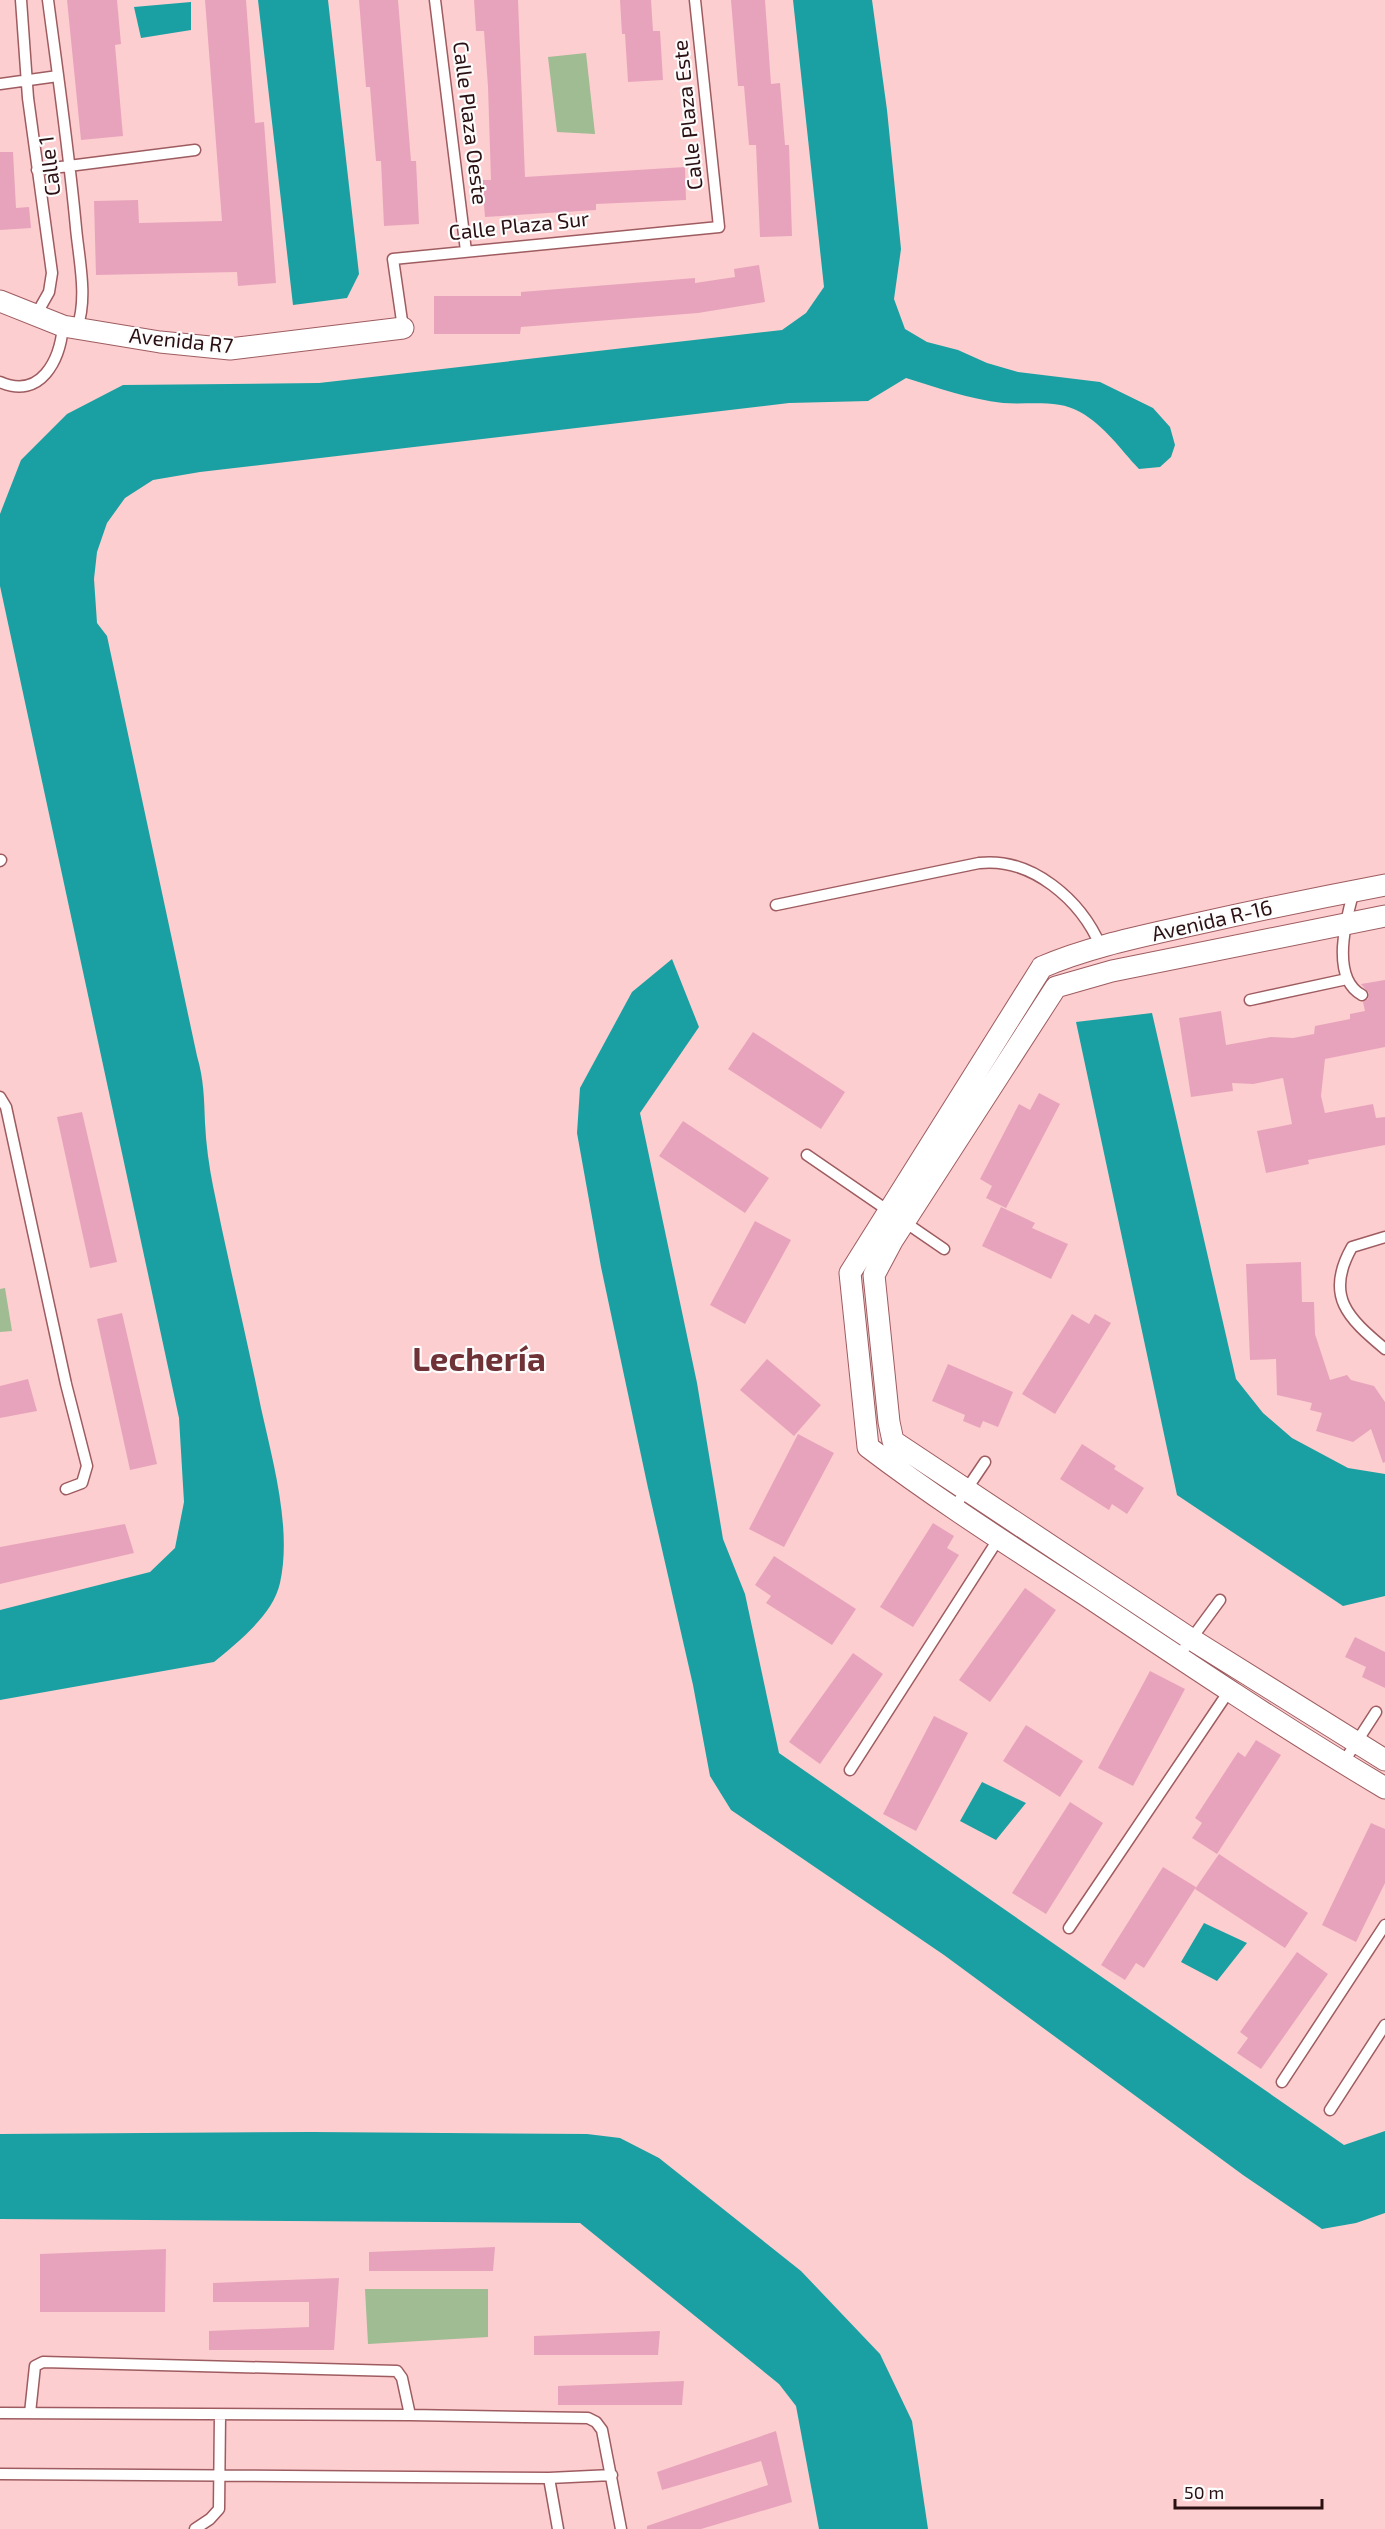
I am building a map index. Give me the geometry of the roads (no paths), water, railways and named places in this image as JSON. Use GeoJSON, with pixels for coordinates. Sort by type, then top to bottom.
{"type":"FeatureCollection","features":[{"type":"Feature","properties":{"kind":"street","name":"Avenida R7"},"geometry":{"type":"LineString","coordinates":[[0,301],[70,327],[160,342],[230,349],[403,328]]}},
{"type":"Feature","properties":{"kind":"street","name":"Avenida R-16"},"geometry":{"type":"LineString","coordinates":[[1042,967],[1073,954],[1101,947],[1306,900],[1385,885]]}},
{"type":"Feature","properties":{"kind":"street","name":"Avenida R-16"},"geometry":{"type":"LineString","coordinates":[[1056,987],[1112,971],[1385,916]]}},
{"type":"Feature","properties":{"kind":"street"},"geometry":{"type":"LineString","coordinates":[[1385,1760],[1191,1639],[893,1441],[889,1422],[874,1275],[904,1223],[1056,987],[1042,967],[887,1210],[850,1273],[868,1446],[954,1508],[1229,1691],[1385,1788]]}},
{"type":"Feature","properties":{"kind":"street"},"geometry":{"type":"LineString","coordinates":[[1113,1614],[1125,1595]]}},
{"type":"Feature","properties":{"kind":"lane"},"geometry":{"type":"LineString","coordinates":[[21,0],[37,170],[52,273],[50,292],[36,315]]}},
{"type":"Feature","properties":{"kind":"lane","name":"Calle 1"},"geometry":{"type":"LineString","coordinates":[[0,382],[16,387],[25,386],[41,378],[54,362],[70,327],[80,318],[81,282],[70,165],[48,0]]}},
{"type":"Feature","properties":{"kind":"lane","name":"Calle Plaza Oeste"},"geometry":{"type":"LineString","coordinates":[[435,0],[466,251]]}},
{"type":"Feature","properties":{"kind":"lane","name":"Calle Plaza Este"},"geometry":{"type":"LineString","coordinates":[[695,0],[719,227]]}},
{"type":"Feature","properties":{"kind":"lane"},"geometry":{"type":"LineString","coordinates":[[0,84],[58,76]]}},
{"type":"Feature","properties":{"kind":"lane"},"geometry":{"type":"LineString","coordinates":[[37,170],[195,150]]}},
{"type":"Feature","properties":{"kind":"lane","name":"Calle Plaza Sur"},"geometry":{"type":"LineString","coordinates":[[403,328],[393,259],[719,227]]}},
{"type":"Feature","properties":{"kind":"lane"},"geometry":{"type":"LineString","coordinates":[[776,905],[979,863],[1010,863],[1032,871],[1062,894],[1091,928],[1101,947]]}},
{"type":"Feature","properties":{"kind":"lane"},"geometry":{"type":"LineString","coordinates":[[1354,891],[1342,939],[1347,979],[1354,991],[1362,995]]}},
{"type":"Feature","properties":{"kind":"lane"},"geometry":{"type":"LineString","coordinates":[[1250,1000],[1347,979]]}},
{"type":"Feature","properties":{"kind":"lane"},"geometry":{"type":"LineString","coordinates":[[0,1097],[87,1466],[82,1483],[66,1490]]}},
{"type":"Feature","properties":{"kind":"lane"},"geometry":{"type":"LineString","coordinates":[[807,1155],[944,1249]]}},
{"type":"Feature","properties":{"kind":"lane"},"geometry":{"type":"LineString","coordinates":[[1385,1237],[1352,1247],[1343,1263],[1338,1290],[1354,1321],[1385,1349]]}},
{"type":"Feature","properties":{"kind":"lane"},"geometry":{"type":"LineString","coordinates":[[954,1508],[985,1462]]}},
{"type":"Feature","properties":{"kind":"lane"},"geometry":{"type":"LineString","coordinates":[[850,1770],[999,1538]]}},
{"type":"Feature","properties":{"kind":"lane"},"geometry":{"type":"LineString","coordinates":[[1178,1657],[1220,1600]]}},
{"type":"Feature","properties":{"kind":"lane"},"geometry":{"type":"LineString","coordinates":[[1069,1929],[1229,1691]]}},
{"type":"Feature","properties":{"kind":"lane"},"geometry":{"type":"LineString","coordinates":[[1343,1763],[1376,1712]]}},
{"type":"Feature","properties":{"kind":"lane"},"geometry":{"type":"LineString","coordinates":[[1282,2082],[1385,1925]]}},
{"type":"Feature","properties":{"kind":"lane"},"geometry":{"type":"LineString","coordinates":[[1330,2110],[1385,2025]]}},
{"type":"Feature","properties":{"kind":"lane"},"geometry":{"type":"LineString","coordinates":[[30,2413],[35,2366],[43,2362],[397,2371],[402,2378],[410,2415]]}},
{"type":"Feature","properties":{"kind":"lane"},"geometry":{"type":"LineString","coordinates":[[0,2413],[588,2418],[596,2422],[602,2430],[621,2529]]}},
{"type":"Feature","properties":{"kind":"lane"},"geometry":{"type":"LineString","coordinates":[[195,2529],[210,2520],[219,2509],[220,2415]]}},
{"type":"Feature","properties":{"kind":"lane"},"geometry":{"type":"LineString","coordinates":[[0,2474],[549,2478],[612,2475]]}},
{"type":"Feature","properties":{"kind":"lane"},"geometry":{"type":"LineString","coordinates":[[549,2478],[558,2529]]}},
{"type":"Feature","properties":{"kind":"water"},"geometry":{"type":"Polygon","coordinates":[[[258,0],[328,0],[359,274],[347,298],[293,305],[258,0]]]}},
{"type":"Feature","properties":{"kind":"water"},"geometry":{"type":"Polygon","coordinates":[[[793,0],[872,0],[887,110],[901,249],[894,299],[905,329],[927,342],[958,350],[987,363],[1018,372],[1100,382],[1153,408],[1170,427],[1175,445],[1171,457],[1160,467],[1139,469],[1097,424],[1071,408],[1053,404],[1003,403],[978,399],[906,378],[868,401],[789,403],[200,472],[153,480],[125,498],[107,523],[97,552],[94,579],[97,623],[107,636],[201,1073],[206,1139],[212,1178],[280,1495],[284,1540],[283,1562],[280,1583],[270,1606],[253,1627],[214,1662],[0,1700],[0,1610],[150,1572],[175,1548],[184,1502],[179,1418],[0,586],[0,514],[21,460],[67,414],[123,385],[319,383],[782,330],[806,313],[824,287],[793,0]]]}},
{"type":"Feature","properties":{"kind":"water"},"geometry":{"type":"Polygon","coordinates":[[[191,2],[191,30],[141,38],[134,7],[191,2]]]}},
{"type":"Feature","properties":{"kind":"water"},"geometry":{"type":"Polygon","coordinates":[[[672,959],[699,1027],[640,1113],[697,1383],[723,1539],[745,1594],[779,1753],[1344,2145],[1385,2131],[1385,2213],[1356,2223],[1322,2229],[1243,2175],[944,1955],[731,1810],[710,1776],[693,1685],[601,1267],[577,1133],[580,1088],[632,992],[672,959]]]}},
{"type":"Feature","properties":{"kind":"water"},"geometry":{"type":"Polygon","coordinates":[[[1152,1013],[1236,1379],[1263,1413],[1292,1438],[1348,1468],[1385,1474],[1385,1596],[1343,1606],[1177,1495],[1076,1022],[1152,1013]]]}},
{"type":"Feature","properties":{"kind":"water"},"geometry":{"type":"Polygon","coordinates":[[[982,1782],[1026,1803],[996,1840],[960,1821],[982,1782]]]}},
{"type":"Feature","properties":{"kind":"water"},"geometry":{"type":"Polygon","coordinates":[[[1204,1923],[1247,1943],[1217,1981],[1181,1962],[1204,1923]]]}},
{"type":"Feature","properties":{"kind":"water"},"geometry":{"type":"Polygon","coordinates":[[[312,2132],[587,2134],[620,2138],[659,2158],[801,2271],[880,2354],[912,2421],[928,2529],[819,2529],[796,2406],[779,2384],[580,2223],[0,2219],[0,2134],[312,2132]]]}},
{"type":"Feature","properties":{"kind":"district","name":"Lechería"},"geometry":{"type":"Point","coordinates":[479,1359]}}]}
